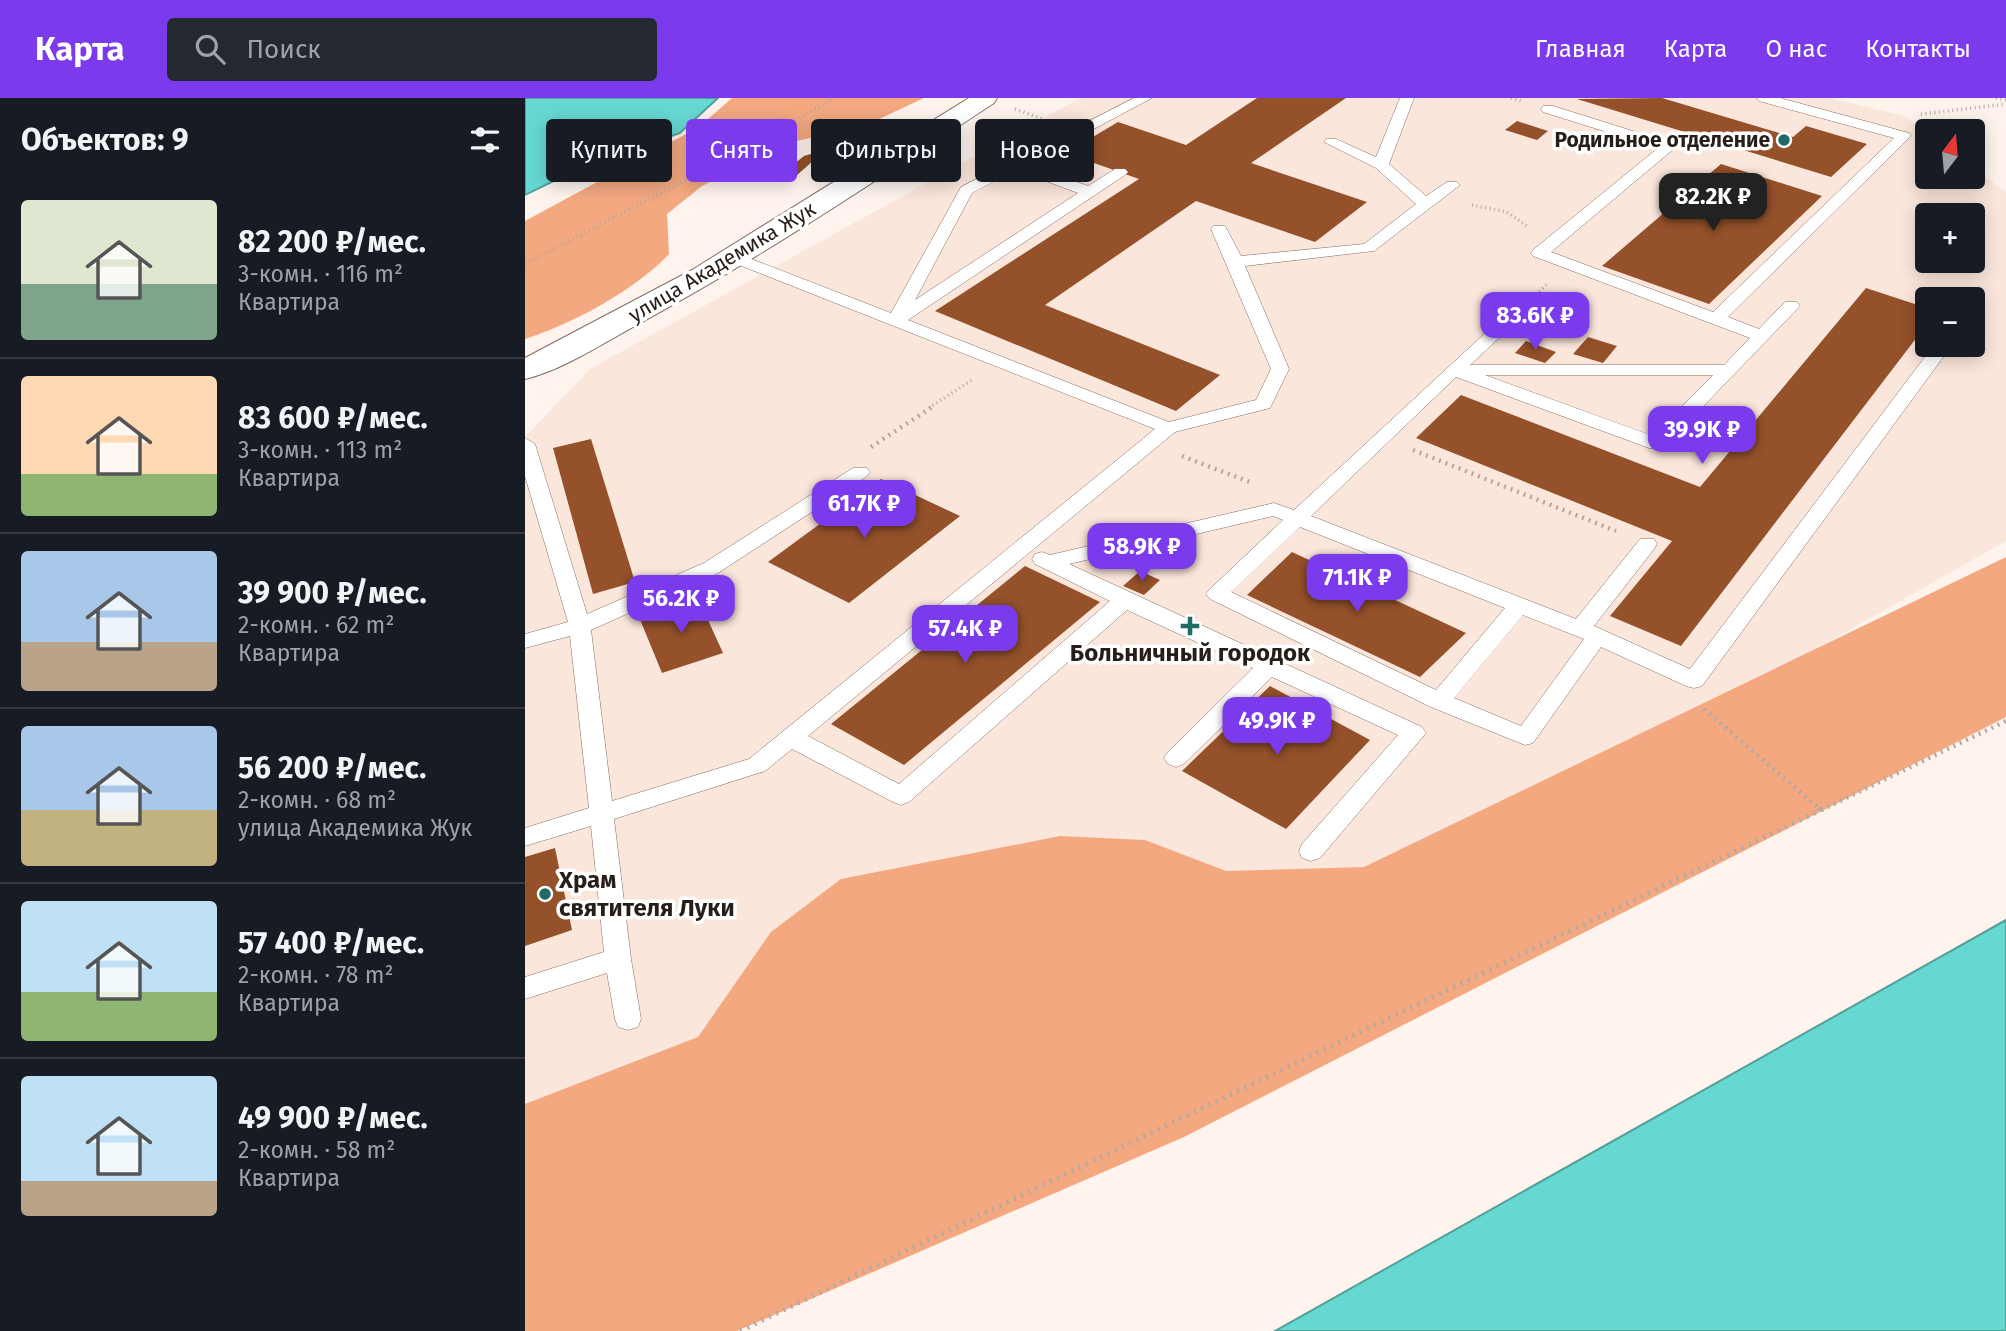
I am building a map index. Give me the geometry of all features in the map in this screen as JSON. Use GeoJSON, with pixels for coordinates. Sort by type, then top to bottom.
{"type":"FeatureCollection","features":[{"type":"Feature","properties":{"kind":"main road","name":"улица Академика Жук"},"geometry":{"type":"LineString","coordinates":[[525,370],[586,342],[735,258],[985,98]]}},
{"type":"Feature","properties":{"kind":"lane"},"geometry":{"type":"LineString","coordinates":[[1094,124],[1145,98]]}},
{"type":"Feature","properties":{"kind":"lane"},"geometry":{"type":"LineString","coordinates":[[1381,165],[1407,98]]}},
{"type":"Feature","properties":{"kind":"lane"},"geometry":{"type":"LineString","coordinates":[[1716,318],[1903,136],[1765,98]]}},
{"type":"Feature","properties":{"kind":"lane"},"geometry":{"type":"LineString","coordinates":[[1548,109],[1669,147],[1539,254],[1762,335]]}},
{"type":"Feature","properties":{"kind":"lane"},"geometry":{"type":"LineString","coordinates":[[1331,142],[1381,165],[1431,200]]}},
{"type":"Feature","properties":{"kind":"lane"},"geometry":{"type":"LineString","coordinates":[[895,321],[1120,172]]}},
{"type":"Feature","properties":{"kind":"lane"},"geometry":{"type":"LineString","coordinates":[[895,321],[966,190],[982,182]]}},
{"type":"Feature","properties":{"kind":"lane"},"geometry":{"type":"LineString","coordinates":[[1062,182],[1090,192]]}},
{"type":"Feature","properties":{"kind":"lane"},"geometry":{"type":"LineString","coordinates":[[1235,262],[1368,248],[1452,185]]}},
{"type":"Feature","properties":{"kind":"lane"},"geometry":{"type":"LineString","coordinates":[[525,837],[757,765],[1168,428],[1263,404],[1280,369],[1219,229]]}},
{"type":"Feature","properties":{"kind":"lane"},"geometry":{"type":"LineString","coordinates":[[735,258],[1168,428]]}},
{"type":"Feature","properties":{"kind":"lane"},"geometry":{"type":"LineString","coordinates":[[1453,370],[1656,444],[1791,306]]}},
{"type":"Feature","properties":{"kind":"lane"},"geometry":{"type":"LineString","coordinates":[[1514,316],[1453,370],[1217,594],[1439,701],[1525,737],[1588,633],[1647,544]]}},
{"type":"Feature","properties":{"kind":"lane"},"geometry":{"type":"LineString","coordinates":[[1048,562],[1274,509],[1305,512],[1694,680],[1934,357]]}},
{"type":"Feature","properties":{"kind":"lane"},"geometry":{"type":"LineString","coordinates":[[1453,370],[1728,370]]}},
{"type":"Feature","properties":{"kind":"lane"},"geometry":{"type":"LineString","coordinates":[[525,444],[580,626],[618,959],[628,1019]]}},
{"type":"Feature","properties":{"kind":"lane"},"geometry":{"type":"LineString","coordinates":[[525,641],[580,626],[711,568],[860,472]]}},
{"type":"Feature","properties":{"kind":"lane"},"geometry":{"type":"LineString","coordinates":[[1021,549],[1125,600],[1415,733],[1311,851]]}},
{"type":"Feature","properties":{"kind":"lane"},"geometry":{"type":"LineString","coordinates":[[790,737],[901,796],[1125,600]]}},
{"type":"Feature","properties":{"kind":"lane"},"geometry":{"type":"LineString","coordinates":[[1439,701],[1518,606]]}},
{"type":"Feature","properties":{"kind":"lane"},"geometry":{"type":"LineString","coordinates":[[1176,758],[1269,666]]}},
{"type":"Feature","properties":{"kind":"lane"},"geometry":{"type":"LineString","coordinates":[[525,988],[618,959]]}},
{"type":"Feature","properties":{"kind":"path"},"geometry":{"type":"LineString","coordinates":[[525,264],[755,144],[834,98]]}},
{"type":"Feature","properties":{"kind":"path"},"geometry":{"type":"LineString","coordinates":[[1997,98],[2006,102]]}},
{"type":"Feature","properties":{"kind":"path"},"geometry":{"type":"LineString","coordinates":[[1916,114],[2006,102]]}},
{"type":"Feature","properties":{"kind":"path"},"geometry":{"type":"LineString","coordinates":[[1431,200],[1507,212],[1552,243]]}},
{"type":"Feature","properties":{"kind":"path"},"geometry":{"type":"LineString","coordinates":[[1514,316],[1569,265]]}},
{"type":"Feature","properties":{"kind":"path"},"geometry":{"type":"LineString","coordinates":[[860,472],[853,458],[999,362]]}},
{"type":"Feature","properties":{"kind":"path"},"geometry":{"type":"LineString","coordinates":[[1383,438],[1647,544]]}},
{"type":"Feature","properties":{"kind":"path"},"geometry":{"type":"LineString","coordinates":[[1149,443],[1305,512]]}},
{"type":"Feature","properties":{"kind":"path"},"geometry":{"type":"LineString","coordinates":[[1694,680],[1705,712],[1822,811]]}},
{"type":"Feature","properties":{"kind":"path"},"geometry":{"type":"LineString","coordinates":[[740,1331],[2006,721]]}},
{"type":"Feature","properties":{"kind":"shaded area"},"geometry":{"type":"Polygon","coordinates":[[[732,98],[924,98],[879,119],[811,119],[811,138],[797,141],[797,119],[708,119],[732,98]]]}},
{"type":"Feature","properties":{"kind":"shaded area","name":"Больничный городок"},"geometry":{"type":"Polygon","coordinates":[[[1080,98],[1830,98],[1904,116],[1915,124],[1915,189],[1985,189],[1985,177],[2006,192],[2006,541],[1705,712],[1314,924],[525,1195],[525,437],[590,369],[928,182],[961,182],[961,164],[975,156],[975,182],[1094,182],[1094,119],[1042,119],[1080,98]]]}},
{"type":"Feature","properties":{"kind":"shaded area"},"geometry":{"type":"Polygon","coordinates":[[[686,134],[686,182],[710,182],[667,214],[669,254],[638,281],[601,305],[562,325],[525,339],[525,221],[597,182],[672,182],[672,142],[686,134]]]}},
{"type":"Feature","properties":{"kind":"shaded area"},"geometry":{"type":"Polygon","coordinates":[[[2006,557],[2006,717],[1184,1137],[737,1331],[525,1331],[525,1104],[698,1037],[771,932],[841,879],[1060,836],[1145,840],[1226,871],[1364,867],[2006,557]]]}},
{"type":"Feature","properties":{"kind":"water"},"geometry":{"type":"Polygon","coordinates":[[[525,98],[718,98],[695,119],[686,119],[686,127],[672,136],[672,119],[546,119],[546,182],[552,182],[525,195],[525,98]]]}},
{"type":"Feature","properties":{"kind":"water"},"geometry":{"type":"Polygon","coordinates":[[[2006,920],[2006,1331],[1275,1331],[2006,920]]]}},
{"type":"Feature","properties":{"kind":"building"},"geometry":{"type":"Polygon","coordinates":[[[1257,98],[1346,98],[1251,163],[1367,202],[1315,242],[1196,201],[1045,305],[1220,375],[1176,411],[935,311],[1139,179],[1094,163],[1094,136],[1118,122],[1186,145],[1257,98]]]}},
{"type":"Feature","properties":{"kind":"building","name":"Родильное отделение"},"geometry":{"type":"Polygon","coordinates":[[[1662,98],[1793,137],[1806,126],[1867,144],[1831,177],[1577,99],[1662,98]]]}},
{"type":"Feature","properties":{"kind":"building"},"geometry":{"type":"Polygon","coordinates":[[[1517,121],[1548,131],[1537,140],[1505,130],[1517,121]]]}},
{"type":"Feature","properties":{"kind":"building"},"geometry":{"type":"Polygon","coordinates":[[[811,154],[811,163],[797,175],[797,162],[811,154]]]}},
{"type":"Feature","properties":{"kind":"building"},"geometry":{"type":"Polygon","coordinates":[[[1721,164],[1822,196],[1709,304],[1602,266],[1721,164]]]}},
{"type":"Feature","properties":{"kind":"building"},"geometry":{"type":"Polygon","coordinates":[[[1866,288],[1915,304],[1915,340],[1681,646],[1610,616],[1672,541],[1416,438],[1461,395],[1700,487],[1866,288]]]}},
{"type":"Feature","properties":{"kind":"building"},"geometry":{"type":"Polygon","coordinates":[[[1588,337],[1617,346],[1603,363],[1573,354],[1588,337]]]}},
{"type":"Feature","properties":{"kind":"building"},"geometry":{"type":"Polygon","coordinates":[[[1526,341],[1556,352],[1545,363],[1515,353],[1526,341]]]}},
{"type":"Feature","properties":{"kind":"building"},"geometry":{"type":"Polygon","coordinates":[[[591,439],[635,582],[593,594],[553,448],[591,439]]]}},
{"type":"Feature","properties":{"kind":"building"},"geometry":{"type":"Polygon","coordinates":[[[881,479],[960,516],[849,603],[768,562],[881,479]]]}},
{"type":"Feature","properties":{"kind":"building"},"geometry":{"type":"Polygon","coordinates":[[[1292,552],[1466,633],[1420,677],[1247,595],[1292,552]]]}},
{"type":"Feature","properties":{"kind":"building"},"geometry":{"type":"Polygon","coordinates":[[[1025,566],[1100,602],[904,765],[831,724],[1025,566]]]}},
{"type":"Feature","properties":{"kind":"building"},"geometry":{"type":"Polygon","coordinates":[[[1140,571],[1160,580],[1144,595],[1123,586],[1140,571]]]}},
{"type":"Feature","properties":{"kind":"building"},"geometry":{"type":"Polygon","coordinates":[[[698,598],[723,653],[662,673],[639,617],[698,598]]]}},
{"type":"Feature","properties":{"kind":"building"},"geometry":{"type":"Polygon","coordinates":[[[1270,686],[1370,740],[1286,829],[1182,771],[1270,686]]]}},
{"type":"Feature","properties":{"kind":"building","name":"Храм святителя Луки"},"geometry":{"type":"Polygon","coordinates":[[[555,848],[572,930],[525,946],[525,857],[555,848]]]}},
{"type":"Feature","properties":{"kind":"place","name":"Родильное отделение"},"geometry":{"type":"Point","coordinates":[1784,140]}},
{"type":"Feature","properties":{"kind":"place","name":"Больничный городок"},"geometry":{"type":"Point","coordinates":[1190,626]}},
{"type":"Feature","properties":{"kind":"place","name":"Храм святителя Луки"},"geometry":{"type":"Point","coordinates":[545,894]}}]}
